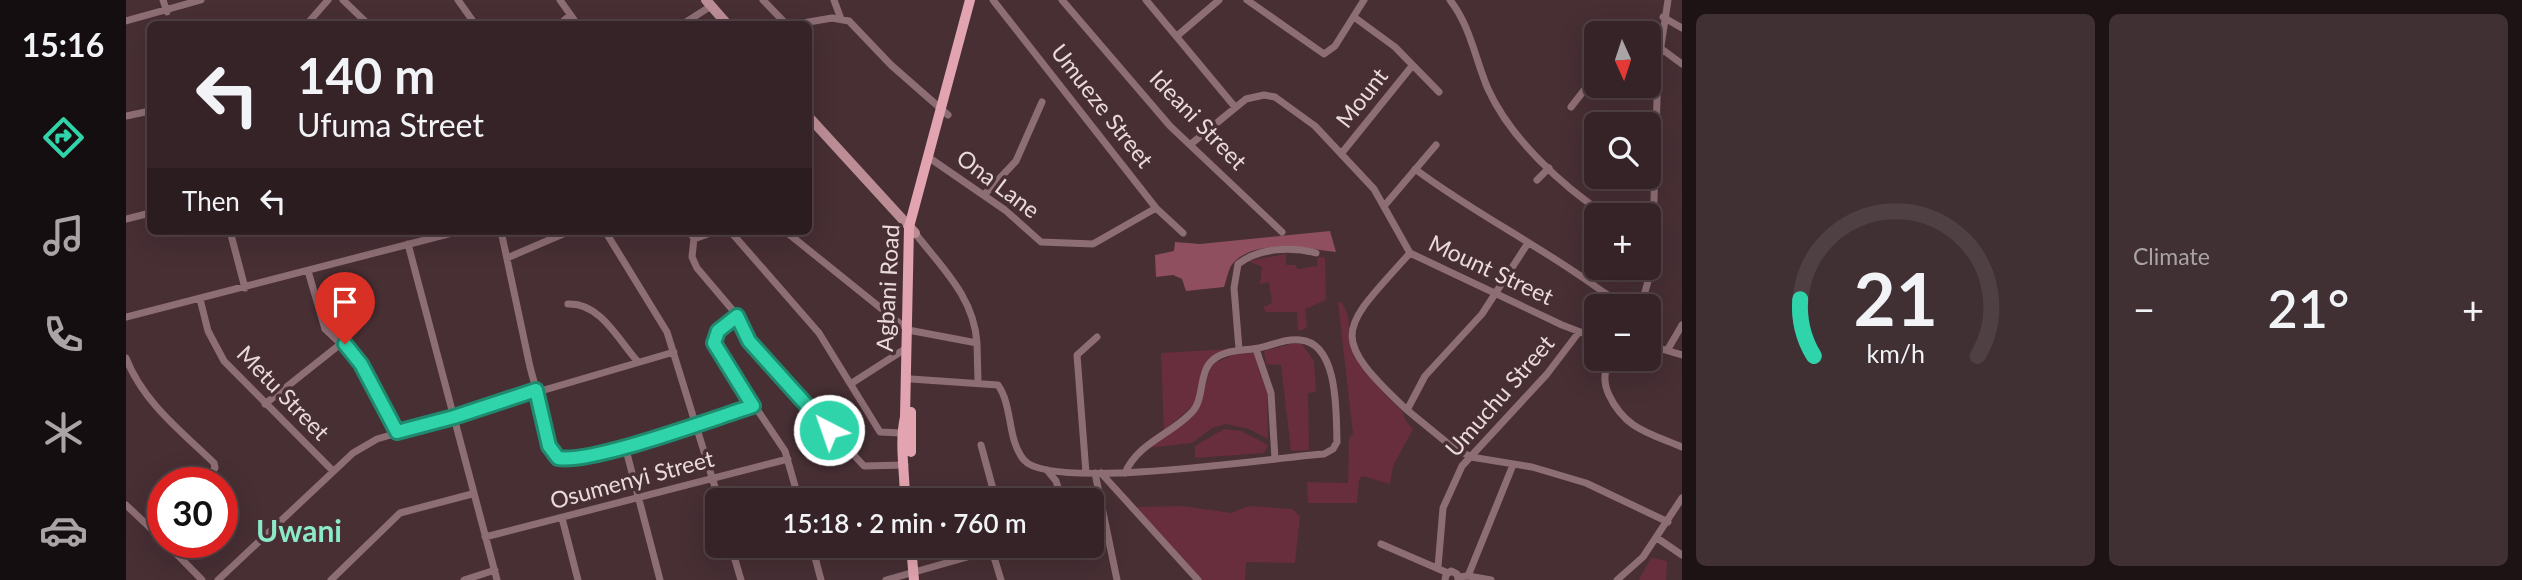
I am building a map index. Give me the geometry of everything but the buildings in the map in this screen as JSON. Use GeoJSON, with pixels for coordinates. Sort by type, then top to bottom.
{"type":"FeatureCollection","features":[{"type":"Feature","properties":{"kind":"main road","name":"Agbani Road"},"geometry":{"type":"LineString","coordinates":[[905,488],[901,433],[905,417],[905,349],[912,230],[945,113],[970,0]]}},
{"type":"Feature","properties":{"kind":"main road","name":"Agbani Road"},"geometry":{"type":"LineString","coordinates":[[912,230],[976,0]]}},
{"type":"Feature","properties":{"kind":"main road"},"geometry":{"type":"LineString","coordinates":[[708,3],[724,21]]}},
{"type":"Feature","properties":{"kind":"main road"},"geometry":{"type":"LineString","coordinates":[[812,120],[912,230]]}},
{"type":"Feature","properties":{"kind":"main road","name":"Agbani Road"},"geometry":{"type":"LineString","coordinates":[[907,328],[911,379],[911,488]]}},
{"type":"Feature","properties":{"kind":"main road"},"geometry":{"type":"LineString","coordinates":[[907,558],[909,577]]}},
{"type":"Feature","properties":{"kind":"main road"},"geometry":{"type":"LineString","coordinates":[[909,577],[910,558]]}},
{"type":"Feature","properties":{"kind":"street"},"geometry":{"type":"LineString","coordinates":[[163,0],[167,12]]}},
{"type":"Feature","properties":{"kind":"street"},"geometry":{"type":"LineString","coordinates":[[126,21],[167,12],[201,0]]}},
{"type":"Feature","properties":{"kind":"street"},"geometry":{"type":"LineString","coordinates":[[310,21],[328,0]]}},
{"type":"Feature","properties":{"kind":"street"},"geometry":{"type":"LineString","coordinates":[[342,0],[365,21]]}},
{"type":"Feature","properties":{"kind":"street"},"geometry":{"type":"LineString","coordinates":[[458,0],[473,21]]}},
{"type":"Feature","properties":{"kind":"street"},"geometry":{"type":"LineString","coordinates":[[560,0],[575,21]]}},
{"type":"Feature","properties":{"kind":"street"},"geometry":{"type":"LineString","coordinates":[[764,0],[783,21]]}},
{"type":"Feature","properties":{"kind":"street"},"geometry":{"type":"LineString","coordinates":[[834,0],[841,19]]}},
{"type":"Feature","properties":{"kind":"street","name":"Umueze Street"},"geometry":{"type":"LineString","coordinates":[[993,0],[1156,208],[1183,233]]}},
{"type":"Feature","properties":{"kind":"street","name":"Ideani Street"},"geometry":{"type":"LineString","coordinates":[[1062,0],[1170,126],[1282,232]]}},
{"type":"Feature","properties":{"kind":"street"},"geometry":{"type":"LineString","coordinates":[[1146,0],[1234,107]]}},
{"type":"Feature","properties":{"kind":"street"},"geometry":{"type":"LineString","coordinates":[[1177,36],[1219,0]]}},
{"type":"Feature","properties":{"kind":"street"},"geometry":{"type":"LineString","coordinates":[[1247,0],[1324,54],[1335,46],[1354,17],[1360,2]]}},
{"type":"Feature","properties":{"kind":"street"},"geometry":{"type":"LineString","coordinates":[[1450,0],[1469,32],[1487,86],[1497,106],[1549,168],[1591,203]]}},
{"type":"Feature","properties":{"kind":"street"},"geometry":{"type":"LineString","coordinates":[[1661,32],[1668,0]]}},
{"type":"Feature","properties":{"kind":"street"},"geometry":{"type":"LineString","coordinates":[[687,21],[708,3]]}},
{"type":"Feature","properties":{"kind":"street"},"geometry":{"type":"LineString","coordinates":[[563,21],[570,15]]}},
{"type":"Feature","properties":{"kind":"street"},"geometry":{"type":"LineString","coordinates":[[1354,17],[1395,47],[1439,92]]}},
{"type":"Feature","properties":{"kind":"street"},"geometry":{"type":"LineString","coordinates":[[1663,18],[1682,28]]}},
{"type":"Feature","properties":{"kind":"street"},"geometry":{"type":"LineString","coordinates":[[812,22],[841,19],[855,26],[891,65],[945,113]]}},
{"type":"Feature","properties":{"kind":"street"},"geometry":{"type":"LineString","coordinates":[[1661,48],[1682,64]]}},
{"type":"Feature","properties":{"kind":"street","name":"Mount"},"geometry":{"type":"LineString","coordinates":[[1341,154],[1412,66]]}},
{"type":"Feature","properties":{"kind":"street"},"geometry":{"type":"LineString","coordinates":[[1571,107],[1584,90]]}},
{"type":"Feature","properties":{"kind":"street","name":"Mount Street"},"geometry":{"type":"LineString","coordinates":[[1191,144],[1234,107],[1255,96],[1275,97],[1315,126],[1374,189],[1410,253],[1584,334]]}},
{"type":"Feature","properties":{"kind":"street"},"geometry":{"type":"LineString","coordinates":[[1652,203],[1657,98]]}},
{"type":"Feature","properties":{"kind":"street"},"geometry":{"type":"LineString","coordinates":[[984,195],[1016,161],[1042,102]]}},
{"type":"Feature","properties":{"kind":"street"},"geometry":{"type":"LineString","coordinates":[[126,116],[147,112]]}},
{"type":"Feature","properties":{"kind":"street"},"geometry":{"type":"LineString","coordinates":[[1385,205],[1436,145]]}},
{"type":"Feature","properties":{"kind":"street","name":"Ona Lane"},"geometry":{"type":"LineString","coordinates":[[931,159],[984,195],[1039,241],[1085,246],[1098,243],[1156,208]]}},
{"type":"Feature","properties":{"kind":"street"},"geometry":{"type":"LineString","coordinates":[[1537,180],[1549,168]]}},
{"type":"Feature","properties":{"kind":"street"},"geometry":{"type":"LineString","coordinates":[[1415,169],[1447,193],[1577,273],[1604,294]]}},
{"type":"Feature","properties":{"kind":"street"},"geometry":{"type":"LineString","coordinates":[[126,219],[147,214]]}},
{"type":"Feature","properties":{"kind":"street"},"geometry":{"type":"LineString","coordinates":[[912,230],[956,284],[974,314],[978,382]]}},
{"type":"Feature","properties":{"kind":"street"},"geometry":{"type":"LineString","coordinates":[[231,235],[244,288]]}},
{"type":"Feature","properties":{"kind":"street"},"geometry":{"type":"LineString","coordinates":[[126,317],[444,235]]}},
{"type":"Feature","properties":{"kind":"street","name":"Osumenyi Street"},"geometry":{"type":"LineString","coordinates":[[502,235],[536,390],[554,455],[569,458],[625,446],[753,406]]}},
{"type":"Feature","properties":{"kind":"street"},"geometry":{"type":"LineString","coordinates":[[507,258],[561,235]]}},
{"type":"Feature","properties":{"kind":"street"},"geometry":{"type":"LineString","coordinates":[[608,235],[649,299],[674,352],[716,488]]}},
{"type":"Feature","properties":{"kind":"street"},"geometry":{"type":"LineString","coordinates":[[691,235],[694,239],[692,257],[697,268],[737,316],[749,341],[862,465],[905,465]]}},
{"type":"Feature","properties":{"kind":"street"},"geometry":{"type":"LineString","coordinates":[[694,239],[705,235]]}},
{"type":"Feature","properties":{"kind":"street"},"geometry":{"type":"LineString","coordinates":[[734,235],[809,319],[852,383],[880,432],[901,433]]}},
{"type":"Feature","properties":{"kind":"street"},"geometry":{"type":"LineString","coordinates":[[790,235],[907,328],[977,343]]}},
{"type":"Feature","properties":{"kind":"street"},"geometry":{"type":"LineString","coordinates":[[1407,410],[1425,376],[1482,314],[1528,243]]}},
{"type":"Feature","properties":{"kind":"street"},"geometry":{"type":"LineString","coordinates":[[408,244],[472,494],[498,580]]}},
{"type":"Feature","properties":{"kind":"street"},"geometry":{"type":"LineString","coordinates":[[1240,349],[1234,272],[1244,260],[1274,250],[1316,253]]}},
{"type":"Feature","properties":{"kind":"street"},"geometry":{"type":"LineString","coordinates":[[1410,253],[1359,313],[1350,330],[1353,349],[1363,367],[1407,410],[1451,446],[1471,457],[1550,471],[1586,483],[1668,522]]}},
{"type":"Feature","properties":{"kind":"street"},"geometry":{"type":"LineString","coordinates":[[308,271],[325,329],[342,345],[349,346],[397,432]]}},
{"type":"Feature","properties":{"kind":"street","name":"Metu Street"},"geometry":{"type":"LineString","coordinates":[[200,299],[208,331],[218,352],[265,404],[333,471]]}},
{"type":"Feature","properties":{"kind":"street"},"geometry":{"type":"LineString","coordinates":[[568,304],[577,304],[594,311],[638,362]]}},
{"type":"Feature","properties":{"kind":"street"},"geometry":{"type":"LineString","coordinates":[[737,316],[718,331],[714,343],[789,459],[796,488]]}},
{"type":"Feature","properties":{"kind":"street"},"geometry":{"type":"LineString","coordinates":[[1668,349],[1682,325]]}},
{"type":"Feature","properties":{"kind":"street","name":"Umuchu Street"},"geometry":{"type":"LineString","coordinates":[[1438,567],[1443,508],[1462,466],[1547,374],[1579,332]]}},
{"type":"Feature","properties":{"kind":"street"},"geometry":{"type":"LineString","coordinates":[[1097,337],[1077,355],[1094,473],[1117,580]]}},
{"type":"Feature","properties":{"kind":"street"},"geometry":{"type":"LineString","coordinates":[[911,379],[978,382],[1000,387],[1021,456],[1031,466],[1047,470],[1125,473],[1324,454],[1333,449],[1337,442],[1334,381],[1323,354],[1308,341],[1286,340],[1256,349],[1240,349],[1208,365],[1193,412],[1140,450],[1125,473]]}},
{"type":"Feature","properties":{"kind":"street"},"geometry":{"type":"LineString","coordinates":[[265,404],[342,345]]}},
{"type":"Feature","properties":{"kind":"street"},"geometry":{"type":"LineString","coordinates":[[1661,348],[1682,355]]}},
{"type":"Feature","properties":{"kind":"street"},"geometry":{"type":"LineString","coordinates":[[852,383],[905,349]]}},
{"type":"Feature","properties":{"kind":"street"},"geometry":{"type":"LineString","coordinates":[[1256,349],[1270,393],[1275,458]]}},
{"type":"Feature","properties":{"kind":"street"},"geometry":{"type":"LineString","coordinates":[[218,580],[364,445],[397,432],[454,417],[536,390],[674,352]]}},
{"type":"Feature","properties":{"kind":"street"},"geometry":{"type":"LineString","coordinates":[[126,358],[142,388],[160,413],[214,463],[215,467]]}},
{"type":"Feature","properties":{"kind":"street"},"geometry":{"type":"LineString","coordinates":[[1606,371],[1605,386],[1616,411],[1631,425],[1682,447]]}},
{"type":"Feature","properties":{"kind":"street"},"geometry":{"type":"LineString","coordinates":[[981,445],[993,488]]}},
{"type":"Feature","properties":{"kind":"street"},"geometry":{"type":"LineString","coordinates":[[625,446],[660,580]]}},
{"type":"Feature","properties":{"kind":"street","name":"Osumenyi Street"},"geometry":{"type":"LineString","coordinates":[[485,537],[789,459]]}},
{"type":"Feature","properties":{"kind":"street"},"geometry":{"type":"LineString","coordinates":[[1468,576],[1513,465]]}},
{"type":"Feature","properties":{"kind":"street"},"geometry":{"type":"LineString","coordinates":[[1047,470],[1058,488]]}},
{"type":"Feature","properties":{"kind":"street"},"geometry":{"type":"LineString","coordinates":[[1094,473],[1198,580]]}},
{"type":"Feature","properties":{"kind":"street"},"geometry":{"type":"LineString","coordinates":[[331,580],[400,513],[472,494]]}},
{"type":"Feature","properties":{"kind":"street"},"geometry":{"type":"LineString","coordinates":[[1617,580],[1636,565],[1682,498]]}},
{"type":"Feature","properties":{"kind":"street"},"geometry":{"type":"LineString","coordinates":[[126,505],[147,525]]}},
{"type":"Feature","properties":{"kind":"street"},"geometry":{"type":"LineString","coordinates":[[562,518],[578,580]]}},
{"type":"Feature","properties":{"kind":"street"},"geometry":{"type":"LineString","coordinates":[[1657,538],[1682,555]]}},
{"type":"Feature","properties":{"kind":"street"},"geometry":{"type":"LineString","coordinates":[[1381,544],[1438,567],[1446,576],[1455,572],[1458,579],[1468,576],[1491,580]]}},
{"type":"Feature","properties":{"kind":"street"},"geometry":{"type":"LineString","coordinates":[[181,558],[202,580]]}},
{"type":"Feature","properties":{"kind":"street"},"geometry":{"type":"LineString","coordinates":[[735,558],[741,580]]}},
{"type":"Feature","properties":{"kind":"street"},"geometry":{"type":"LineString","coordinates":[[815,558],[821,580]]}},
{"type":"Feature","properties":{"kind":"street"},"geometry":{"type":"LineString","coordinates":[[886,580],[909,577],[961,558]]}},
{"type":"Feature","properties":{"kind":"street"},"geometry":{"type":"LineString","coordinates":[[995,558],[1001,580]]}},
{"type":"Feature","properties":{"kind":"street"},"geometry":{"type":"LineString","coordinates":[[464,580],[495,570]]}},
{"type":"Feature","properties":{"kind":"shaded area"},"geometry":{"type":"Polygon","coordinates":[[[1330,231],[1336,252],[1283,247],[1256,250],[1234,262],[1224,287],[1186,291],[1182,279],[1173,275],[1156,277],[1155,255],[1174,251],[1175,242],[1200,244],[1330,231]]]}},
{"type":"Feature","properties":{"kind":"shaded area"},"geometry":{"type":"Polygon","coordinates":[[[1286,254],[1286,265],[1295,265],[1298,269],[1317,266],[1318,257],[1325,258],[1326,300],[1305,309],[1307,328],[1298,331],[1297,312],[1266,312],[1263,307],[1272,303],[1269,282],[1260,284],[1262,267],[1248,261],[1286,254]]]}},
{"type":"Feature","properties":{"kind":"shaded area"},"geometry":{"type":"Polygon","coordinates":[[[1338,302],[1342,303],[1347,315],[1349,340],[1356,359],[1403,412],[1405,420],[1413,429],[1393,466],[1390,484],[1362,476],[1359,480],[1357,503],[1308,503],[1307,482],[1348,483],[1349,438],[1353,434],[1338,302]]]}},
{"type":"Feature","properties":{"kind":"shaded area"},"geometry":{"type":"Polygon","coordinates":[[[1302,344],[1314,361],[1316,392],[1308,393],[1309,450],[1291,451],[1281,365],[1266,364],[1264,351],[1302,344]]]}},
{"type":"Feature","properties":{"kind":"shaded area"},"geometry":{"type":"Polygon","coordinates":[[[1231,349],[1208,362],[1194,405],[1164,430],[1161,353],[1231,349]]]}},
{"type":"Feature","properties":{"kind":"shaded area"},"geometry":{"type":"Polygon","coordinates":[[[1238,353],[1254,353],[1267,393],[1268,439],[1249,429],[1226,424],[1212,428],[1192,443],[1147,448],[1197,412],[1212,364],[1238,353]]]}},
{"type":"Feature","properties":{"kind":"shaded area"},"geometry":{"type":"Polygon","coordinates":[[[1224,429],[1241,431],[1268,445],[1264,453],[1195,458],[1195,446],[1224,429]]]}},
{"type":"Feature","properties":{"kind":"shaded area"},"geometry":{"type":"Polygon","coordinates":[[[1182,506],[1231,513],[1249,506],[1292,509],[1300,516],[1295,563],[1246,562],[1245,580],[1200,580],[1137,507],[1182,506]]]}},
{"type":"Feature","properties":{"kind":"shaded area"},"geometry":{"type":"Polygon","coordinates":[[[1651,558],[1667,561],[1666,580],[1639,580],[1651,558]]]}},
{"type":"Feature","properties":{"kind":"district","name":"Uwani"},"geometry":{"type":"Point","coordinates":[299,532]}},
{"type":"Feature","properties":{"kind":"route"},"geometry":{"type":"LineString","coordinates":[[345,344],[361,364],[397,432],[454,417],[536,390],[549,446],[554,455],[562,459],[625,446],[753,406],[714,343],[715,334],[737,316],[749,341],[782,374],[829,430]]}}]}
